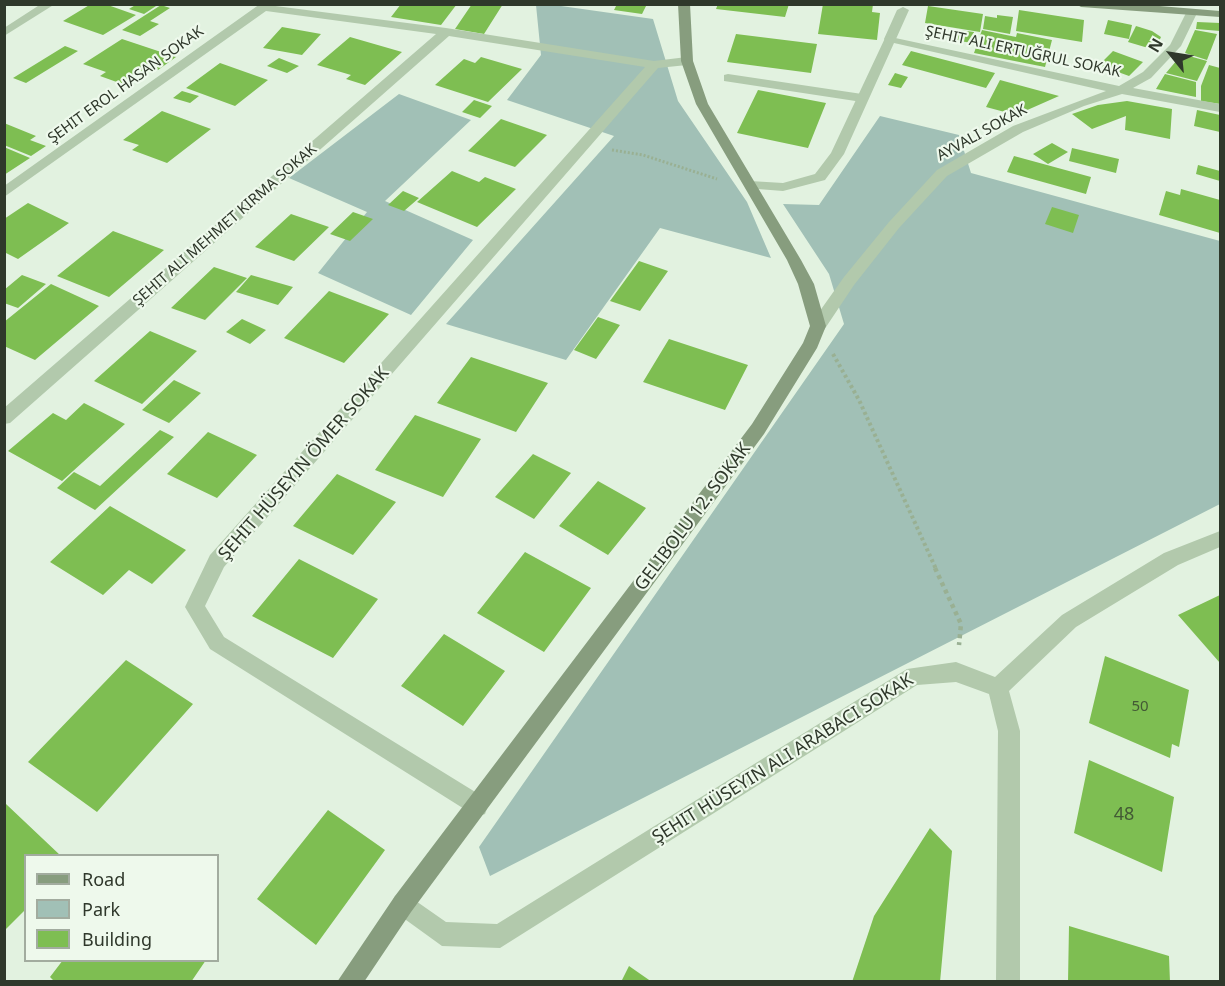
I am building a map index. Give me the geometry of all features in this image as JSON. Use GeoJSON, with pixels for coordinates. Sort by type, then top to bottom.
{"type":"FeatureCollection","features":[{"type":"Feature","properties":{"kind":"street"},"geometry":{"type":"LineString","coordinates":[[23,4],[48,5]]}},
{"type":"Feature","properties":{"kind":"street"},"geometry":{"type":"LineString","coordinates":[[1081,4],[1192,11],[1205,9],[1221,14]]}},
{"type":"Feature","properties":{"kind":"street"},"geometry":{"type":"LineString","coordinates":[[4,33],[48,5]]}},
{"type":"Feature","properties":{"kind":"street"},"geometry":{"type":"LineString","coordinates":[[266,6],[654,65],[687,61]]}},
{"type":"Feature","properties":{"kind":"street","name":"ŞEHIT EROL HASAN SOKAK"},"geometry":{"type":"LineString","coordinates":[[4,193],[266,6]]}},
{"type":"Feature","properties":{"kind":"street"},"geometry":{"type":"LineString","coordinates":[[686,6],[687,61],[702,104],[794,260],[806,284],[818,326]]}},
{"type":"Feature","properties":{"kind":"street"},"geometry":{"type":"LineString","coordinates":[[750,185],[783,187],[820,177],[837,154],[903,10]]}},
{"type":"Feature","properties":{"kind":"street"},"geometry":{"type":"LineString","coordinates":[[818,326],[849,281],[886,235],[942,173],[1018,129],[1080,103],[1121,90],[1147,75],[1175,46],[1192,11]]}},
{"type":"Feature","properties":{"kind":"street"},"geometry":{"type":"LineString","coordinates":[[4,418],[446,32]]}},
{"type":"Feature","properties":{"kind":"street","name":"ŞEHIT ALI ERTUĞRUL SOKAK"},"geometry":{"type":"LineString","coordinates":[[890,39],[1121,90],[1221,108]]}},
{"type":"Feature","properties":{"kind":"street","name":"ŞEHIT HÜSEYIN ÖMER SOKAK"},"geometry":{"type":"LineString","coordinates":[[477,806],[217,643],[195,607],[217,561],[654,65]]}},
{"type":"Feature","properties":{"kind":"street"},"geometry":{"type":"LineString","coordinates":[[728,78],[862,98]]}},
{"type":"Feature","properties":{"kind":"street","name":"GELIBOLU 12. SOKAK"},"geometry":{"type":"LineString","coordinates":[[349,981],[403,904],[758,429],[811,344],[818,326]]}},
{"type":"Feature","properties":{"kind":"street"},"geometry":{"type":"LineString","coordinates":[[998,688],[1069,621],[1172,559],[1221,538]]}},
{"type":"Feature","properties":{"kind":"street"},"geometry":{"type":"LineString","coordinates":[[403,904],[442,934],[500,936],[914,676],[956,672],[998,688]]}},
{"type":"Feature","properties":{"kind":"street"},"geometry":{"type":"LineString","coordinates":[[998,688],[1009,731],[1008,981]]}},
{"type":"Feature","properties":{"kind":"path"},"geometry":{"type":"LineString","coordinates":[[583,146],[643,155],[701,176],[750,185]]}},
{"type":"Feature","properties":{"kind":"path"},"geometry":{"type":"LineString","coordinates":[[818,326],[859,400],[961,624],[956,672]]}},
{"type":"Feature","properties":{"kind":"green space"},"geometry":{"type":"Polygon","coordinates":[[[536,5],[554,5],[653,19],[678,101],[747,202],[771,258],[660,228],[566,360],[446,324],[614,136],[507,100],[541,55],[536,5]]]}},
{"type":"Feature","properties":{"kind":"green space"},"geometry":{"type":"Polygon","coordinates":[[[399,94],[471,120],[385,201],[473,240],[411,315],[318,273],[367,212],[289,178],[399,94]]]}},
{"type":"Feature","properties":{"kind":"green space"},"geometry":{"type":"Polygon","coordinates":[[[880,116],[959,135],[971,173],[1220,241],[1220,504],[490,876],[479,847],[844,324],[829,274],[783,204],[819,205],[880,116]]]}},
{"type":"Feature","properties":{"kind":"building"},"geometry":{"type":"Polygon","coordinates":[[[91,4],[105,4],[136,15],[103,35],[63,21],[91,4]]]}},
{"type":"Feature","properties":{"kind":"building"},"geometry":{"type":"Polygon","coordinates":[[[137,4],[159,4],[144,14],[129,9],[137,4]]]}},
{"type":"Feature","properties":{"kind":"building"},"geometry":{"type":"Polygon","coordinates":[[[401,4],[457,4],[441,25],[391,17],[401,4]]]}},
{"type":"Feature","properties":{"kind":"building"},"geometry":{"type":"Polygon","coordinates":[[[472,4],[503,4],[484,34],[455,29],[472,4]]]}},
{"type":"Feature","properties":{"kind":"building"},"geometry":{"type":"Polygon","coordinates":[[[617,4],[647,4],[642,14],[614,10],[617,4]]]}},
{"type":"Feature","properties":{"kind":"building"},"geometry":{"type":"Polygon","coordinates":[[[718,4],[789,4],[785,17],[716,9],[718,4]]]}},
{"type":"Feature","properties":{"kind":"building"},"geometry":{"type":"Polygon","coordinates":[[[823,4],[873,4],[872,12],[880,13],[877,40],[818,34],[823,4]]]}},
{"type":"Feature","properties":{"kind":"building"},"geometry":{"type":"Polygon","coordinates":[[[161,5],[170,8],[150,21],[159,24],[140,36],[122,30],[161,5]]]}},
{"type":"Feature","properties":{"kind":"building"},"geometry":{"type":"Polygon","coordinates":[[[928,6],[983,14],[980,32],[925,23],[928,6]]]}},
{"type":"Feature","properties":{"kind":"building"},"geometry":{"type":"Polygon","coordinates":[[[1019,10],[1084,20],[1082,42],[1016,31],[1019,10]]]}},
{"type":"Feature","properties":{"kind":"building"},"geometry":{"type":"Polygon","coordinates":[[[997,15],[1013,17],[1010,34],[983,29],[985,16],[997,18],[997,15]]]}},
{"type":"Feature","properties":{"kind":"building"},"geometry":{"type":"Polygon","coordinates":[[[1108,20],[1132,25],[1129,39],[1104,34],[1108,20]]]}},
{"type":"Feature","properties":{"kind":"building"},"geometry":{"type":"Polygon","coordinates":[[[1197,22],[1220,23],[1220,31],[1196,29],[1197,22]]]}},
{"type":"Feature","properties":{"kind":"building"},"geometry":{"type":"Polygon","coordinates":[[[1136,26],[1152,31],[1161,37],[1155,50],[1128,42],[1136,26]]]}},
{"type":"Feature","properties":{"kind":"building"},"geometry":{"type":"Polygon","coordinates":[[[282,27],[321,34],[302,55],[263,48],[282,27]]]}},
{"type":"Feature","properties":{"kind":"building"},"geometry":{"type":"Polygon","coordinates":[[[951,29],[974,32],[972,43],[948,39],[951,29]]]}},
{"type":"Feature","properties":{"kind":"building"},"geometry":{"type":"Polygon","coordinates":[[[982,30],[1016,37],[1017,33],[1052,40],[1045,67],[974,53],[982,30]]]}},
{"type":"Feature","properties":{"kind":"building"},"geometry":{"type":"Polygon","coordinates":[[[1195,30],[1217,34],[1207,60],[1185,53],[1195,30]]]}},
{"type":"Feature","properties":{"kind":"building"},"geometry":{"type":"Polygon","coordinates":[[[736,34],[817,44],[811,73],[727,62],[736,34]]]}},
{"type":"Feature","properties":{"kind":"building"},"geometry":{"type":"Polygon","coordinates":[[[350,37],[402,52],[365,85],[346,79],[351,75],[317,65],[350,37]]]}},
{"type":"Feature","properties":{"kind":"building"},"geometry":{"type":"Polygon","coordinates":[[[122,39],[176,57],[158,70],[151,67],[125,85],[100,76],[106,72],[83,64],[122,39]]]}},
{"type":"Feature","properties":{"kind":"building"},"geometry":{"type":"Polygon","coordinates":[[[65,46],[78,51],[26,83],[13,78],[65,46]]]}},
{"type":"Feature","properties":{"kind":"building"},"geometry":{"type":"Polygon","coordinates":[[[911,51],[995,73],[986,88],[902,65],[911,51]]]}},
{"type":"Feature","properties":{"kind":"building"},"geometry":{"type":"Polygon","coordinates":[[[1113,51],[1143,62],[1129,76],[1099,65],[1113,51]]]}},
{"type":"Feature","properties":{"kind":"building"},"geometry":{"type":"Polygon","coordinates":[[[1182,54],[1207,61],[1197,81],[1166,73],[1182,54]]]}},
{"type":"Feature","properties":{"kind":"building"},"geometry":{"type":"Polygon","coordinates":[[[481,57],[522,69],[488,102],[435,85],[464,59],[475,63],[481,57]]]}},
{"type":"Feature","properties":{"kind":"building"},"geometry":{"type":"Polygon","coordinates":[[[279,58],[299,66],[287,73],[267,66],[279,58]]]}},
{"type":"Feature","properties":{"kind":"building"},"geometry":{"type":"Polygon","coordinates":[[[220,63],[268,80],[235,106],[186,88],[220,63]]]}},
{"type":"Feature","properties":{"kind":"building"},"geometry":{"type":"Polygon","coordinates":[[[1209,65],[1220,68],[1220,104],[1201,101],[1201,86],[1209,65]]]}},
{"type":"Feature","properties":{"kind":"building"},"geometry":{"type":"Polygon","coordinates":[[[895,73],[908,77],[901,88],[888,85],[895,73]]]}},
{"type":"Feature","properties":{"kind":"building"},"geometry":{"type":"Polygon","coordinates":[[[1165,74],[1196,82],[1196,97],[1156,89],[1165,74]]]}},
{"type":"Feature","properties":{"kind":"building"},"geometry":{"type":"Polygon","coordinates":[[[1000,80],[1059,96],[1016,115],[986,107],[1000,80]]]}},
{"type":"Feature","properties":{"kind":"building"},"geometry":{"type":"Polygon","coordinates":[[[758,90],[826,103],[808,148],[737,133],[758,90]]]}},
{"type":"Feature","properties":{"kind":"building"},"geometry":{"type":"Polygon","coordinates":[[[182,91],[199,96],[190,103],[173,98],[182,91]]]}},
{"type":"Feature","properties":{"kind":"building"},"geometry":{"type":"Polygon","coordinates":[[[474,100],[492,106],[480,118],[462,112],[474,100]]]}},
{"type":"Feature","properties":{"kind":"building"},"geometry":{"type":"Polygon","coordinates":[[[1127,101],[1172,109],[1170,139],[1125,130],[1126,116],[1092,129],[1072,114],[1098,105],[1127,101]]]}},
{"type":"Feature","properties":{"kind":"building"},"geometry":{"type":"Polygon","coordinates":[[[1197,110],[1220,115],[1220,132],[1194,126],[1197,110]]]}},
{"type":"Feature","properties":{"kind":"building"},"geometry":{"type":"Polygon","coordinates":[[[162,111],[211,129],[167,163],[132,150],[139,145],[123,140],[162,111]]]}},
{"type":"Feature","properties":{"kind":"building"},"geometry":{"type":"Polygon","coordinates":[[[501,119],[547,135],[515,167],[468,151],[501,119]]]}},
{"type":"Feature","properties":{"kind":"building"},"geometry":{"type":"Polygon","coordinates":[[[4,123],[36,136],[30,140],[46,146],[31,156],[4,145],[4,123]]]}},
{"type":"Feature","properties":{"kind":"building"},"geometry":{"type":"Polygon","coordinates":[[[1052,143],[1068,152],[1048,164],[1033,154],[1052,143]]]}},
{"type":"Feature","properties":{"kind":"building"},"geometry":{"type":"Polygon","coordinates":[[[4,147],[30,158],[4,175],[4,147]]]}},
{"type":"Feature","properties":{"kind":"building"},"geometry":{"type":"Polygon","coordinates":[[[1072,148],[1119,159],[1116,173],[1069,161],[1072,148]]]}},
{"type":"Feature","properties":{"kind":"building"},"geometry":{"type":"Polygon","coordinates":[[[1014,156],[1091,177],[1086,194],[1007,172],[1014,156]]]}},
{"type":"Feature","properties":{"kind":"building"},"geometry":{"type":"Polygon","coordinates":[[[1198,165],[1220,171],[1220,181],[1196,174],[1198,165]]]}},
{"type":"Feature","properties":{"kind":"building"},"geometry":{"type":"Polygon","coordinates":[[[452,171],[479,182],[485,177],[516,189],[477,227],[417,202],[452,171]]]}},
{"type":"Feature","properties":{"kind":"building"},"geometry":{"type":"Polygon","coordinates":[[[1181,189],[1220,200],[1220,233],[1159,215],[1166,191],[1180,195],[1181,189]]]}},
{"type":"Feature","properties":{"kind":"building"},"geometry":{"type":"Polygon","coordinates":[[[403,191],[419,198],[404,211],[388,205],[403,191]]]}},
{"type":"Feature","properties":{"kind":"building"},"geometry":{"type":"Polygon","coordinates":[[[28,203],[69,223],[18,259],[4,252],[4,219],[28,203]]]}},
{"type":"Feature","properties":{"kind":"building"},"geometry":{"type":"Polygon","coordinates":[[[1052,207],[1079,215],[1073,233],[1045,224],[1052,207]]]}},
{"type":"Feature","properties":{"kind":"building"},"geometry":{"type":"Polygon","coordinates":[[[353,212],[373,219],[350,241],[330,234],[353,212]]]}},
{"type":"Feature","properties":{"kind":"building"},"geometry":{"type":"Polygon","coordinates":[[[291,214],[329,227],[294,261],[255,247],[291,214]]]}},
{"type":"Feature","properties":{"kind":"building"},"geometry":{"type":"Polygon","coordinates":[[[113,231],[164,250],[109,297],[57,276],[113,231]]]}},
{"type":"Feature","properties":{"kind":"building"},"geometry":{"type":"Polygon","coordinates":[[[639,261],[668,271],[640,311],[610,301],[639,261]]]}},
{"type":"Feature","properties":{"kind":"building"},"geometry":{"type":"Polygon","coordinates":[[[214,267],[247,278],[205,320],[171,308],[214,267]]]}},
{"type":"Feature","properties":{"kind":"building"},"geometry":{"type":"Polygon","coordinates":[[[22,275],[46,284],[18,308],[4,303],[4,290],[22,275]]]}},
{"type":"Feature","properties":{"kind":"building"},"geometry":{"type":"Polygon","coordinates":[[[251,275],[293,287],[278,305],[236,292],[251,275]]]}},
{"type":"Feature","properties":{"kind":"building"},"geometry":{"type":"Polygon","coordinates":[[[51,284],[99,306],[35,360],[4,346],[4,322],[51,284]]]}},
{"type":"Feature","properties":{"kind":"building"},"geometry":{"type":"Polygon","coordinates":[[[329,291],[389,314],[344,363],[284,338],[329,291]]]}},
{"type":"Feature","properties":{"kind":"building"},"geometry":{"type":"Polygon","coordinates":[[[598,317],[620,325],[596,359],[574,350],[598,317]]]}},
{"type":"Feature","properties":{"kind":"building"},"geometry":{"type":"Polygon","coordinates":[[[242,319],[266,330],[250,344],[226,332],[242,319]]]}},
{"type":"Feature","properties":{"kind":"building"},"geometry":{"type":"Polygon","coordinates":[[[150,331],[197,351],[142,404],[94,381],[150,331]]]}},
{"type":"Feature","properties":{"kind":"building"},"geometry":{"type":"Polygon","coordinates":[[[669,339],[748,365],[725,410],[643,382],[669,339]]]}},
{"type":"Feature","properties":{"kind":"building"},"geometry":{"type":"Polygon","coordinates":[[[471,357],[548,383],[516,432],[437,403],[471,357]]]}},
{"type":"Feature","properties":{"kind":"building"},"geometry":{"type":"Polygon","coordinates":[[[174,380],[201,393],[169,423],[142,410],[174,380]]]}},
{"type":"Feature","properties":{"kind":"building"},"geometry":{"type":"Polygon","coordinates":[[[84,403],[125,424],[62,481],[8,451],[53,413],[66,420],[84,403]]]}},
{"type":"Feature","properties":{"kind":"building"},"geometry":{"type":"Polygon","coordinates":[[[415,415],[481,439],[443,497],[375,470],[415,415]]]}},
{"type":"Feature","properties":{"kind":"building"},"geometry":{"type":"Polygon","coordinates":[[[160,430],[174,437],[95,510],[57,488],[74,472],[100,486],[160,430]]]}},
{"type":"Feature","properties":{"kind":"building"},"geometry":{"type":"Polygon","coordinates":[[[208,432],[257,455],[217,498],[167,474],[208,432]]]}},
{"type":"Feature","properties":{"kind":"building"},"geometry":{"type":"Polygon","coordinates":[[[533,454],[571,473],[534,519],[495,497],[533,454]]]}},
{"type":"Feature","properties":{"kind":"building"},"geometry":{"type":"Polygon","coordinates":[[[337,474],[396,502],[353,555],[293,526],[337,474]]]}},
{"type":"Feature","properties":{"kind":"building"},"geometry":{"type":"Polygon","coordinates":[[[598,481],[646,508],[608,555],[559,526],[598,481]]]}},
{"type":"Feature","properties":{"kind":"building"},"geometry":{"type":"Polygon","coordinates":[[[110,506],[186,550],[152,584],[129,570],[103,595],[50,562],[110,506]]]}},
{"type":"Feature","properties":{"kind":"building"},"geometry":{"type":"Polygon","coordinates":[[[525,552],[591,588],[544,652],[477,613],[525,552]]]}},
{"type":"Feature","properties":{"kind":"building"},"geometry":{"type":"Polygon","coordinates":[[[299,559],[378,599],[333,658],[252,616],[299,559]]]}},
{"type":"Feature","properties":{"kind":"building"},"geometry":{"type":"Polygon","coordinates":[[[1220,595],[1220,663],[1178,615],[1220,595]]]}},
{"type":"Feature","properties":{"kind":"building"},"geometry":{"type":"Polygon","coordinates":[[[444,634],[505,671],[463,726],[401,686],[444,634]]]}},
{"type":"Feature","properties":{"kind":"building"},"geometry":{"type":"Polygon","coordinates":[[[1105,656],[1189,690],[1179,747],[1172,744],[1170,758],[1089,723],[1105,656]]]}},
{"type":"Feature","properties":{"kind":"building"},"geometry":{"type":"Polygon","coordinates":[[[126,660],[193,704],[97,812],[28,762],[126,660]]]}},
{"type":"Feature","properties":{"kind":"building"},"geometry":{"type":"Polygon","coordinates":[[[1089,760],[1174,797],[1162,872],[1074,833],[1089,760]]]}},
{"type":"Feature","properties":{"kind":"building"},"geometry":{"type":"Polygon","coordinates":[[[6,804],[59,854],[24,854],[24,911],[4,931],[6,804]]]}},
{"type":"Feature","properties":{"kind":"building"},"geometry":{"type":"Polygon","coordinates":[[[328,810],[385,850],[316,945],[257,899],[328,810]]]}},
{"type":"Feature","properties":{"kind":"building"},"geometry":{"type":"Polygon","coordinates":[[[930,828],[952,851],[940,982],[852,982],[874,916],[930,828]]]}},
{"type":"Feature","properties":{"kind":"building"},"geometry":{"type":"Polygon","coordinates":[[[1069,926],[1169,956],[1170,982],[1068,982],[1069,926]]]}},
{"type":"Feature","properties":{"kind":"building"},"geometry":{"type":"Polygon","coordinates":[[[61,962],[205,962],[191,982],[55,982],[50,977],[61,962]]]}},
{"type":"Feature","properties":{"kind":"building"},"geometry":{"type":"Polygon","coordinates":[[[629,966],[652,982],[621,982],[629,966]]]}}]}
